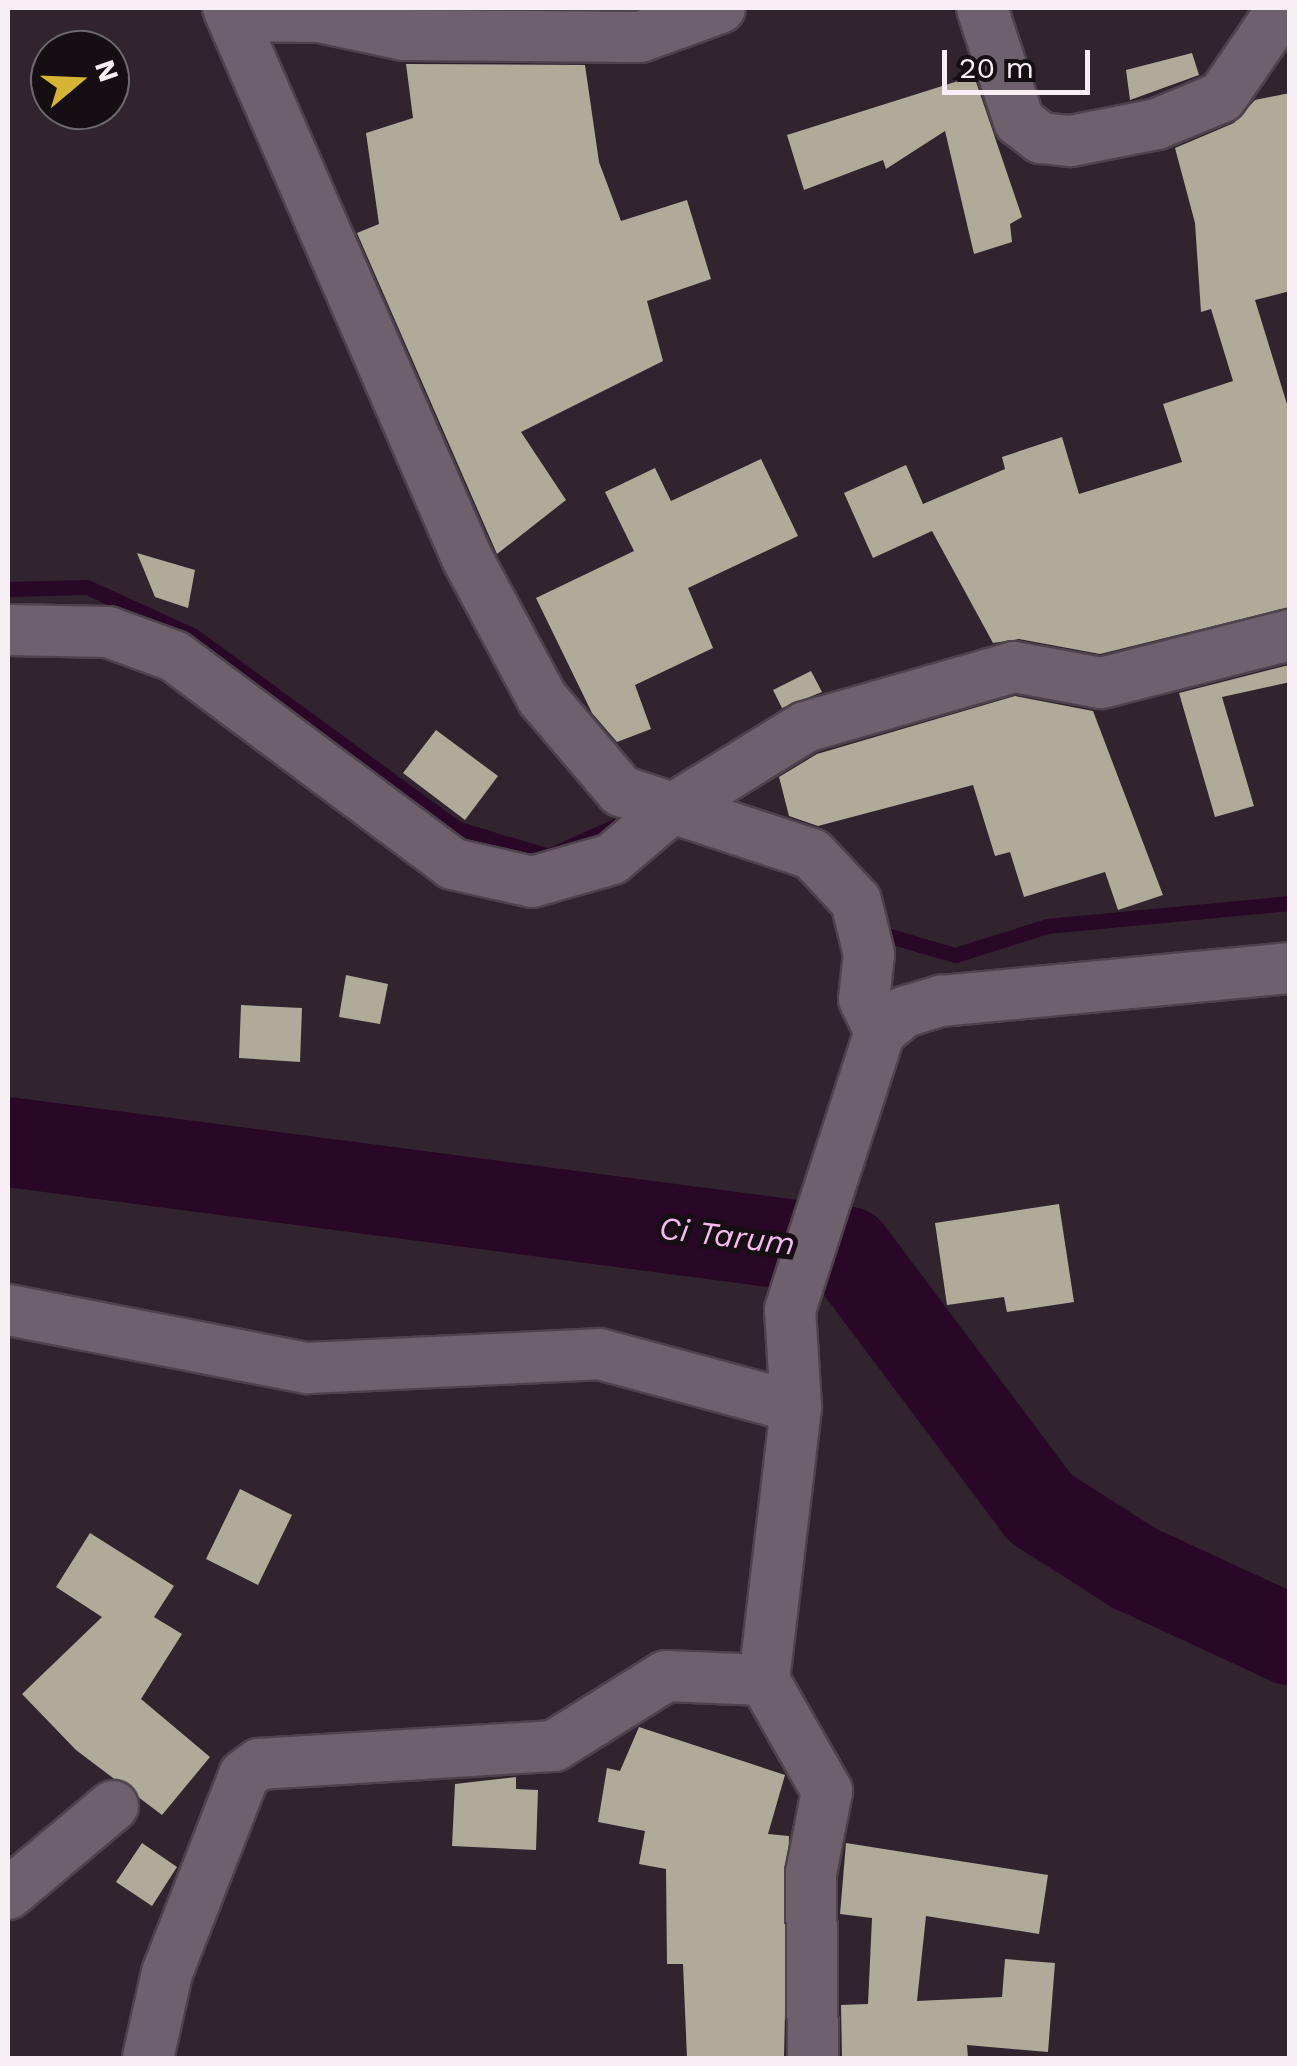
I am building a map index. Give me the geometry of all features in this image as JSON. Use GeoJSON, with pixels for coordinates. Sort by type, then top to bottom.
{"type":"FeatureCollection","features":[{"type":"Feature","properties":{"kind":"street"},"geometry":{"type":"LineString","coordinates":[[658,821],[648,794],[620,791],[542,698],[466,558],[230,12],[339,19],[404,35],[640,37],[720,8]]}},
{"type":"Feature","properties":{"kind":"street"},"geometry":{"type":"LineString","coordinates":[[982,8],[1020,121],[1041,138],[1071,141],[1157,124],[1222,97],[1284,8]]}},
{"type":"Feature","properties":{"kind":"street"},"geometry":{"type":"LineString","coordinates":[[8,630],[108,632],[174,656],[424,845],[481,874],[558,878],[658,821],[784,734],[994,671],[1023,666],[1102,684],[1290,636]]}},
{"type":"Feature","properties":{"kind":"street"},"geometry":{"type":"LineString","coordinates":[[658,821],[812,854],[856,901],[869,954],[864,999],[880,1032]]}},
{"type":"Feature","properties":{"kind":"street"},"geometry":{"type":"LineString","coordinates":[[812,2058],[812,1874],[827,1791],[764,1680],[796,1407],[790,1310],[860,1080],[880,1032],[904,1012],[940,1001],[1290,968]]}},
{"type":"Feature","properties":{"kind":"street"},"geometry":{"type":"LineString","coordinates":[[8,1310],[307,1368],[599,1354],[796,1407]]}},
{"type":"Feature","properties":{"kind":"street"},"geometry":{"type":"LineString","coordinates":[[148,2058],[166,1973],[244,1776],[259,1764],[554,1746],[666,1676],[764,1680]]}},
{"type":"Feature","properties":{"kind":"street"},"geometry":{"type":"LineString","coordinates":[[8,1894],[113,1806]]}},
{"type":"Feature","properties":{"kind":"building"},"geometry":{"type":"Polygon","coordinates":[[[1192,53],[1199,75],[1130,100],[1126,70],[1192,53]]]}},
{"type":"Feature","properties":{"kind":"building"},"geometry":{"type":"Polygon","coordinates":[[[406,64],[585,65],[599,162],[621,221],[687,200],[711,279],[647,301],[663,361],[521,432],[566,500],[497,554],[357,233],[379,224],[366,133],[413,118],[406,64]]]}},
{"type":"Feature","properties":{"kind":"building"},"geometry":{"type":"Polygon","coordinates":[[[974,76],[1022,217],[1010,224],[1012,242],[974,254],[945,131],[886,169],[883,160],[804,190],[787,135],[974,76]]]}},
{"type":"Feature","properties":{"kind":"building"},"geometry":{"type":"Polygon","coordinates":[[[1290,93],[1290,291],[1255,300],[1290,414],[1290,607],[1100,654],[1019,639],[993,643],[932,531],[873,558],[844,493],[906,465],[923,504],[1005,469],[1002,457],[1062,437],[1079,494],[1182,462],[1163,404],[1233,381],[1211,309],[1201,312],[1195,223],[1175,148],[1234,123],[1255,100],[1290,93]]]}},
{"type":"Feature","properties":{"kind":"building"},"geometry":{"type":"Polygon","coordinates":[[[761,459],[798,536],[688,588],[713,648],[635,685],[651,729],[617,742],[592,713],[536,598],[634,551],[605,492],[655,468],[671,501],[761,459]]]}},
{"type":"Feature","properties":{"kind":"building"},"geometry":{"type":"Polygon","coordinates":[[[137,553],[195,570],[188,608],[155,597],[137,553]]]}},
{"type":"Feature","properties":{"kind":"building"},"geometry":{"type":"Polygon","coordinates":[[[1289,665],[1290,682],[1222,697],[1254,806],[1215,817],[1179,693],[1289,665]]]}},
{"type":"Feature","properties":{"kind":"building"},"geometry":{"type":"Polygon","coordinates":[[[811,671],[822,692],[782,708],[773,690],[811,671]]]}},
{"type":"Feature","properties":{"kind":"building"},"geometry":{"type":"Polygon","coordinates":[[[1015,696],[1093,711],[1163,895],[1118,910],[1105,872],[1024,897],[1010,852],[995,856],[973,785],[818,826],[789,816],[779,777],[817,754],[1015,696]]]}},
{"type":"Feature","properties":{"kind":"building"},"geometry":{"type":"Polygon","coordinates":[[[436,730],[498,776],[465,820],[403,773],[436,730]]]}},
{"type":"Feature","properties":{"kind":"building"},"geometry":{"type":"Polygon","coordinates":[[[346,975],[388,984],[380,1024],[339,1017],[346,975]]]}},
{"type":"Feature","properties":{"kind":"building"},"geometry":{"type":"Polygon","coordinates":[[[241,1005],[302,1008],[300,1062],[239,1058],[241,1005]]]}},
{"type":"Feature","properties":{"kind":"building"},"geometry":{"type":"Polygon","coordinates":[[[1059,1204],[1074,1302],[1007,1312],[1004,1297],[947,1305],[935,1223],[1059,1204]]]}},
{"type":"Feature","properties":{"kind":"building"},"geometry":{"type":"Polygon","coordinates":[[[240,1489],[292,1515],[258,1585],[206,1559],[240,1489]]]}},
{"type":"Feature","properties":{"kind":"building"},"geometry":{"type":"Polygon","coordinates":[[[90,1533],[174,1586],[154,1617],[182,1634],[141,1699],[210,1757],[162,1815],[76,1750],[22,1694],[102,1617],[56,1587],[90,1533]]]}},
{"type":"Feature","properties":{"kind":"building"},"geometry":{"type":"Polygon","coordinates":[[[639,1727],[785,1775],[768,1834],[789,1836],[784,2058],[687,2058],[683,1964],[667,1964],[666,1869],[639,1864],[645,1831],[598,1822],[607,1768],[620,1771],[639,1727]]]}},
{"type":"Feature","properties":{"kind":"building"},"geometry":{"type":"Polygon","coordinates":[[[516,1777],[516,1789],[538,1790],[536,1850],[452,1846],[455,1784],[516,1777]]]}},
{"type":"Feature","properties":{"kind":"building"},"geometry":{"type":"Polygon","coordinates":[[[142,1843],[177,1867],[152,1906],[116,1882],[142,1843]]]}},
{"type":"Feature","properties":{"kind":"building"},"geometry":{"type":"Polygon","coordinates":[[[846,1843],[1048,1875],[1039,1934],[926,1916],[917,2001],[1002,1997],[1005,1959],[1055,1963],[1048,2052],[967,2045],[968,2058],[842,2058],[841,2005],[868,2004],[872,1918],[840,1914],[846,1843]]]}},
{"type":"Feature","properties":{"kind":"waterway"},"geometry":{"type":"LineString","coordinates":[[8,589],[87,587],[194,636],[456,828],[548,856],[624,822]]}},
{"type":"Feature","properties":{"kind":"waterway"},"geometry":{"type":"LineString","coordinates":[[872,931],[955,955],[1047,926],[1290,903]]}},
{"type":"Feature","properties":{"kind":"waterway","name":"Ci Tarum"},"geometry":{"type":"LineString","coordinates":[[8,1142],[848,1252],[1040,1508],[1134,1568],[1290,1640]]}}]}
